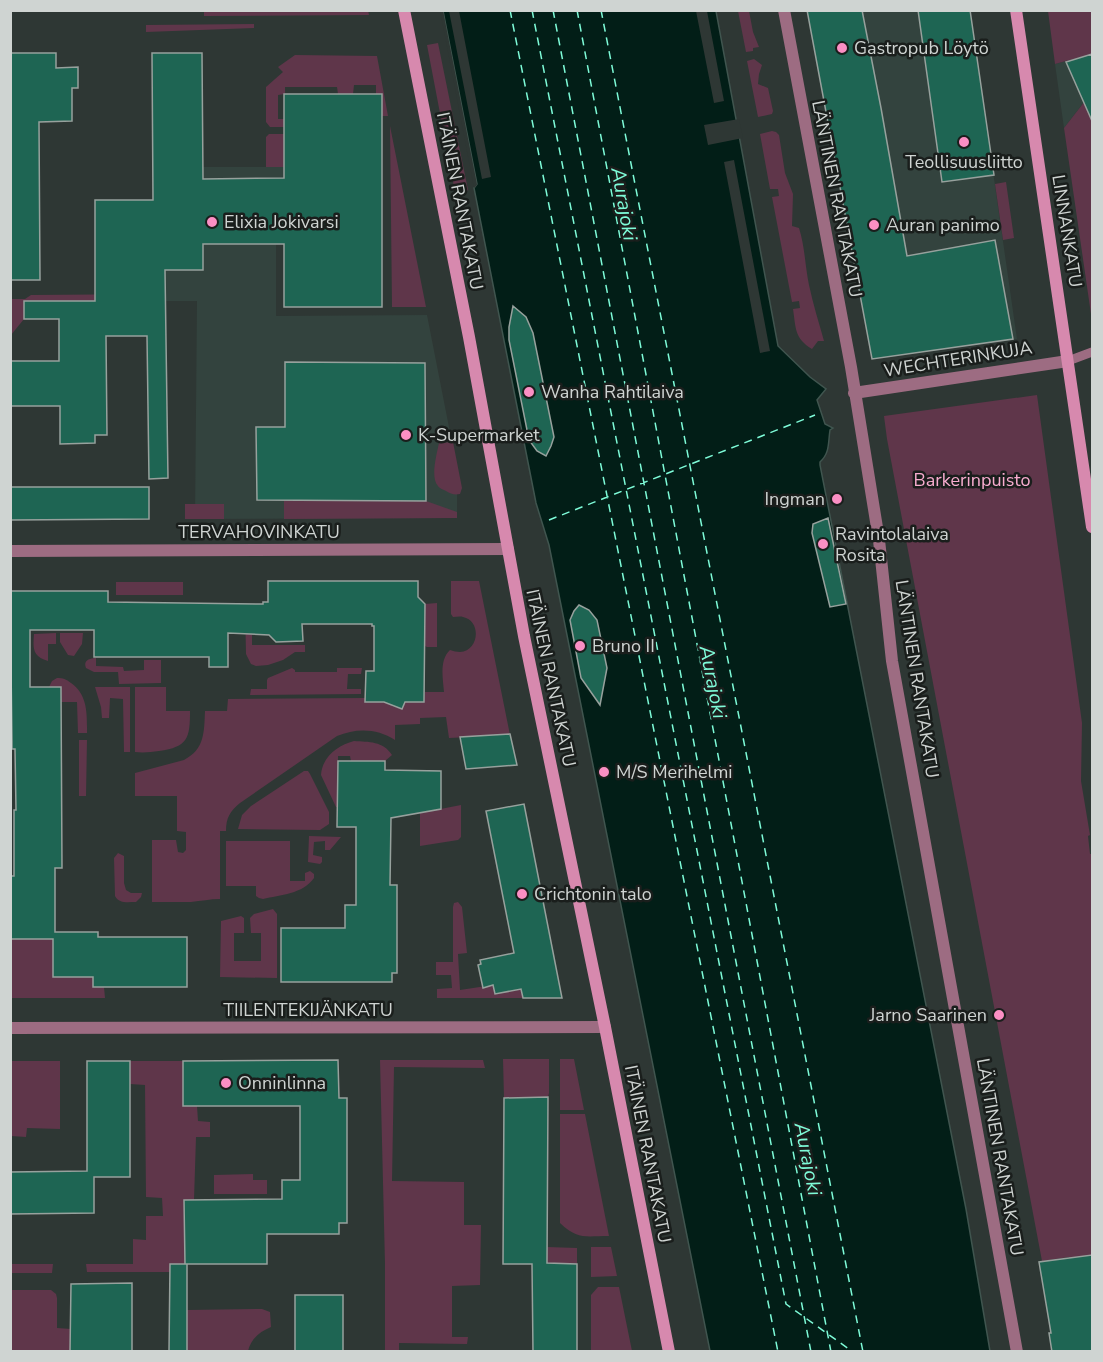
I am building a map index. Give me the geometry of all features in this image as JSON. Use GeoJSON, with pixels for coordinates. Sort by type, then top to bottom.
{"type":"FeatureCollection","features":[{"type":"Feature","properties":{"kind":"street","name":"ITÄINEN RANTAKATU"},"geometry":{"type":"LineString","coordinates":[[404,10],[469,337],[524,636],[669,1352]]}},
{"type":"Feature","properties":{"kind":"street","name":"LÄNTINEN RANTAKATU"},"geometry":{"type":"LineString","coordinates":[[784,10],[879,540],[892,661],[1017,1352]]}},
{"type":"Feature","properties":{"kind":"street","name":"LINNANKATU"},"geometry":{"type":"LineString","coordinates":[[1016,10],[1092,527]]}},
{"type":"Feature","properties":{"kind":"street","name":"WECHTERINKUJA"},"geometry":{"type":"LineString","coordinates":[[854,393],[1068,361]]}},
{"type":"Feature","properties":{"kind":"street","name":"TERVAHOVINKATU"},"geometry":{"type":"LineString","coordinates":[[10,550],[508,549]]}},
{"type":"Feature","properties":{"kind":"street","name":"TIILENTEKIJÄNKATU"},"geometry":{"type":"LineString","coordinates":[[10,1028],[605,1027]]}},
{"type":"Feature","properties":{"kind":"lane"},"geometry":{"type":"LineString","coordinates":[[1068,361],[1092,352]]}},
{"type":"Feature","properties":{"kind":"shaded area"},"geometry":{"type":"Polygon","coordinates":[[[807,11],[970,11],[1017,339],[872,359],[807,11]]]}},
{"type":"Feature","properties":{"kind":"shaded area"},"geometry":{"type":"Polygon","coordinates":[[[1092,54],[1092,92],[1064,128],[1055,64],[1092,54]]]}},
{"type":"Feature","properties":{"kind":"shaded area"},"geometry":{"type":"Polygon","coordinates":[[[203,167],[284,167],[284,244],[276,244],[276,316],[427,315],[457,468],[457,518],[195,519],[197,301],[95,301],[95,200],[202,200],[203,167]]]}},
{"type":"Feature","properties":{"kind":"green space"},"geometry":{"type":"Polygon","coordinates":[[[204,10],[368,10],[369,15],[204,16],[204,10]]]}},
{"type":"Feature","properties":{"kind":"green space"},"geometry":{"type":"Polygon","coordinates":[[[738,11],[749,11],[759,47],[753,48],[753,51],[746,52],[738,11]]]}},
{"type":"Feature","properties":{"kind":"green space"},"geometry":{"type":"Polygon","coordinates":[[[1048,11],[1092,11],[1092,54],[1055,64],[1048,11]]]}},
{"type":"Feature","properties":{"kind":"green space"},"geometry":{"type":"Polygon","coordinates":[[[254,24],[254,28],[146,32],[146,25],[254,24]]]}},
{"type":"Feature","properties":{"kind":"green space"},"geometry":{"type":"Polygon","coordinates":[[[438,43],[468,190],[459,197],[455,192],[427,45],[438,43]]]}},
{"type":"Feature","properties":{"kind":"green space"},"geometry":{"type":"Polygon","coordinates":[[[295,55],[377,56],[388,116],[382,116],[382,94],[376,94],[376,85],[354,85],[353,94],[338,94],[337,87],[285,87],[285,94],[278,95],[278,119],[284,119],[284,127],[270,127],[266,122],[266,87],[283,72],[278,67],[295,55]]]}},
{"type":"Feature","properties":{"kind":"green space"},"geometry":{"type":"Polygon","coordinates":[[[754,59],[762,65],[758,84],[768,88],[773,111],[772,114],[758,117],[747,61],[754,59]]]}},
{"type":"Feature","properties":{"kind":"green space"},"geometry":{"type":"Polygon","coordinates":[[[1092,92],[1092,321],[1064,128],[1092,92]]]}},
{"type":"Feature","properties":{"kind":"green space"},"geometry":{"type":"Polygon","coordinates":[[[390,126],[426,307],[392,307],[390,126]]]}},
{"type":"Feature","properties":{"kind":"green space"},"geometry":{"type":"Polygon","coordinates":[[[772,131],[779,135],[785,173],[793,194],[792,226],[799,228],[801,235],[809,285],[824,341],[818,341],[812,349],[799,337],[796,327],[793,309],[800,308],[799,301],[792,302],[772,197],[779,196],[778,189],[770,189],[760,134],[772,131]]]}},
{"type":"Feature","properties":{"kind":"green space"},"geometry":{"type":"Polygon","coordinates":[[[269,134],[284,134],[284,167],[266,167],[266,137],[269,134]]]}},
{"type":"Feature","properties":{"kind":"green space"},"geometry":{"type":"Polygon","coordinates":[[[1006,182],[1014,238],[1003,240],[995,184],[1006,182]]]}},
{"type":"Feature","properties":{"kind":"green space"},"geometry":{"type":"Polygon","coordinates":[[[161,294],[146,301],[24,301],[24,319],[11,335],[11,299],[25,299],[31,295],[161,294]]]}},
{"type":"Feature","properties":{"kind":"green space","name":"Barkerinpuisto"},"geometry":{"type":"Polygon","coordinates":[[[1037,395],[1082,723],[1081,781],[1090,835],[1088,836],[1090,854],[1092,854],[1092,1255],[1042,1261],[884,416],[1037,395]]]}},
{"type":"Feature","properties":{"kind":"green space"},"geometry":{"type":"Polygon","coordinates":[[[453,442],[462,488],[460,494],[451,494],[439,487],[434,477],[439,443],[453,442]]]}},
{"type":"Feature","properties":{"kind":"green space"},"geometry":{"type":"Polygon","coordinates":[[[284,500],[426,501],[457,512],[457,518],[284,519],[284,500]]]}},
{"type":"Feature","properties":{"kind":"green space"},"geometry":{"type":"Polygon","coordinates":[[[185,504],[224,504],[224,519],[185,519],[185,504]]]}},
{"type":"Feature","properties":{"kind":"green space"},"geometry":{"type":"Polygon","coordinates":[[[451,581],[479,581],[510,735],[449,738],[446,717],[420,718],[420,724],[395,725],[395,740],[381,733],[366,730],[337,736],[240,803],[231,812],[226,831],[220,831],[220,899],[152,902],[152,840],[176,840],[178,852],[183,853],[186,850],[186,832],[177,831],[177,796],[135,796],[135,773],[191,756],[202,739],[205,711],[227,711],[228,699],[365,698],[366,702],[392,702],[392,706],[402,709],[405,702],[424,702],[425,692],[444,692],[442,670],[444,659],[450,650],[460,652],[471,647],[476,636],[473,624],[469,620],[453,617],[451,614],[451,581]]]}},
{"type":"Feature","properties":{"kind":"green space"},"geometry":{"type":"Polygon","coordinates":[[[116,582],[183,582],[183,595],[116,595],[116,582]]]}},
{"type":"Feature","properties":{"kind":"green space"},"geometry":{"type":"Polygon","coordinates":[[[437,603],[437,647],[427,647],[425,646],[425,604],[437,603]]]}},
{"type":"Feature","properties":{"kind":"green space"},"geometry":{"type":"Polygon","coordinates":[[[245,607],[259,607],[259,635],[252,635],[252,645],[305,645],[305,652],[295,652],[283,660],[268,665],[251,664],[246,654],[245,607]]]}},
{"type":"Feature","properties":{"kind":"green space"},"geometry":{"type":"Polygon","coordinates":[[[56,633],[56,644],[48,644],[48,661],[39,657],[34,647],[34,634],[56,633]]]}},
{"type":"Feature","properties":{"kind":"green space"},"geometry":{"type":"Polygon","coordinates":[[[60,633],[83,633],[82,644],[74,656],[68,655],[60,642],[60,633]]]}},
{"type":"Feature","properties":{"kind":"green space"},"geometry":{"type":"Polygon","coordinates":[[[96,658],[96,666],[123,667],[124,671],[144,670],[144,660],[161,660],[161,683],[119,684],[118,672],[94,672],[86,668],[87,660],[96,658]]]}},
{"type":"Feature","properties":{"kind":"green space"},"geometry":{"type":"Polygon","coordinates":[[[292,668],[295,672],[337,672],[337,668],[362,668],[361,674],[348,674],[347,689],[361,689],[361,694],[250,695],[251,689],[267,689],[268,678],[292,668]]]}},
{"type":"Feature","properties":{"kind":"green space"},"geometry":{"type":"Polygon","coordinates":[[[57,678],[68,681],[81,693],[85,705],[87,733],[78,733],[77,702],[61,702],[61,687],[49,687],[57,678]]]}},
{"type":"Feature","properties":{"kind":"green space"},"geometry":{"type":"Polygon","coordinates":[[[95,687],[130,687],[130,752],[124,752],[123,699],[110,698],[109,718],[102,718],[95,687]]]}},
{"type":"Feature","properties":{"kind":"green space"},"geometry":{"type":"Polygon","coordinates":[[[135,687],[166,687],[166,711],[190,711],[188,734],[182,744],[159,751],[135,752],[135,687]]]}},
{"type":"Feature","properties":{"kind":"green space"},"geometry":{"type":"Polygon","coordinates":[[[79,740],[87,740],[86,796],[79,796],[79,740]]]}},
{"type":"Feature","properties":{"kind":"green space"},"geometry":{"type":"Polygon","coordinates":[[[354,741],[380,745],[392,755],[385,761],[351,761],[350,756],[338,756],[338,807],[336,807],[321,775],[322,769],[332,753],[342,745],[354,741]]]}},
{"type":"Feature","properties":{"kind":"green space"},"geometry":{"type":"Polygon","coordinates":[[[304,771],[310,774],[329,812],[329,824],[320,830],[238,829],[242,815],[251,806],[304,771]]]}},
{"type":"Feature","properties":{"kind":"green space"},"geometry":{"type":"Polygon","coordinates":[[[461,805],[461,837],[458,840],[420,846],[420,813],[461,805]]]}},
{"type":"Feature","properties":{"kind":"green space"},"geometry":{"type":"Polygon","coordinates":[[[309,836],[341,837],[330,850],[325,850],[325,841],[314,842],[313,855],[322,857],[320,864],[308,862],[309,836]]]}},
{"type":"Feature","properties":{"kind":"green space"},"geometry":{"type":"Polygon","coordinates":[[[226,841],[290,841],[290,881],[305,881],[305,873],[310,871],[314,874],[314,878],[298,891],[263,899],[256,896],[256,886],[226,886],[226,841]]]}},
{"type":"Feature","properties":{"kind":"green space"},"geometry":{"type":"Polygon","coordinates":[[[118,853],[124,856],[126,890],[131,893],[142,893],[136,902],[121,901],[115,896],[114,858],[118,853]]]}},
{"type":"Feature","properties":{"kind":"green space"},"geometry":{"type":"Polygon","coordinates":[[[458,902],[462,907],[467,953],[458,954],[460,990],[493,985],[495,994],[521,989],[523,998],[437,998],[437,989],[452,988],[451,975],[436,975],[436,962],[453,962],[453,907],[454,903],[458,902]]]}},
{"type":"Feature","properties":{"kind":"green space"},"geometry":{"type":"Polygon","coordinates":[[[273,909],[277,914],[277,978],[220,977],[221,921],[241,916],[244,918],[244,933],[234,933],[234,961],[261,961],[261,933],[251,933],[250,918],[254,914],[273,909]]]}},
{"type":"Feature","properties":{"kind":"green space"},"geometry":{"type":"Polygon","coordinates":[[[10,939],[53,939],[93,977],[93,986],[104,987],[105,998],[11,998],[10,939]]]}},
{"type":"Feature","properties":{"kind":"green space"},"geometry":{"type":"Polygon","coordinates":[[[503,1059],[549,1059],[548,1097],[504,1098],[503,1059]]]}},
{"type":"Feature","properties":{"kind":"green space"},"geometry":{"type":"Polygon","coordinates":[[[560,1059],[574,1059],[584,1110],[560,1110],[560,1059]]]}},
{"type":"Feature","properties":{"kind":"green space"},"geometry":{"type":"Polygon","coordinates":[[[380,1060],[483,1060],[485,1068],[394,1067],[392,1181],[464,1182],[464,1225],[481,1225],[480,1285],[452,1286],[452,1337],[468,1337],[467,1344],[399,1343],[399,1351],[385,1351],[380,1060]]]}},
{"type":"Feature","properties":{"kind":"green space"},"geometry":{"type":"Polygon","coordinates":[[[11,1061],[60,1061],[60,1129],[27,1128],[26,1137],[11,1136],[11,1061]]]}},
{"type":"Feature","properties":{"kind":"green space"},"geometry":{"type":"Polygon","coordinates":[[[130,1061],[183,1061],[183,1106],[197,1106],[198,1121],[210,1122],[210,1137],[196,1137],[194,1200],[184,1200],[187,1272],[87,1272],[86,1264],[133,1264],[133,1239],[146,1240],[146,1216],[163,1216],[162,1198],[146,1197],[145,1085],[130,1084],[130,1061]]]}},
{"type":"Feature","properties":{"kind":"green space"},"geometry":{"type":"Polygon","coordinates":[[[560,1114],[585,1114],[609,1236],[577,1235],[560,1223],[560,1114]]]}},
{"type":"Feature","properties":{"kind":"green space"},"geometry":{"type":"Polygon","coordinates":[[[253,1174],[253,1180],[267,1180],[267,1194],[214,1194],[214,1175],[253,1174]]]}},
{"type":"Feature","properties":{"kind":"green space"},"geometry":{"type":"Polygon","coordinates":[[[547,1247],[577,1248],[577,1264],[547,1263],[547,1247]]]}},
{"type":"Feature","properties":{"kind":"green space"},"geometry":{"type":"Polygon","coordinates":[[[591,1247],[611,1247],[617,1276],[591,1277],[591,1247]]]}},
{"type":"Feature","properties":{"kind":"green space"},"geometry":{"type":"Polygon","coordinates":[[[11,1264],[53,1264],[52,1273],[11,1273],[11,1264]]]}},
{"type":"Feature","properties":{"kind":"green space"},"geometry":{"type":"Polygon","coordinates":[[[598,1287],[619,1287],[632,1351],[591,1351],[591,1295],[598,1287]]]}},
{"type":"Feature","properties":{"kind":"green space"},"geometry":{"type":"Polygon","coordinates":[[[11,1290],[51,1290],[56,1294],[57,1328],[71,1329],[70,1351],[11,1352],[11,1290]]]}},
{"type":"Feature","properties":{"kind":"green space"},"geometry":{"type":"Polygon","coordinates":[[[262,1309],[270,1312],[271,1327],[256,1336],[248,1351],[187,1351],[187,1310],[262,1309]]]}},
{"type":"Feature","properties":{"kind":"water","name":"Aurajoki"},"geometry":{"type":"Polygon","coordinates":[[[443,11],[716,11],[778,346],[826,389],[817,400],[825,424],[833,428],[830,430],[827,451],[820,465],[966,1209],[990,1351],[710,1351],[549,545],[536,503],[474,188],[477,184],[443,11]]]}},
{"type":"Feature","properties":{"kind":"pier"},"geometry":{"type":"Polygon","coordinates":[[[440,10],[443,11],[477,185],[474,188],[440,10]]]}},
{"type":"Feature","properties":{"kind":"pier"},"geometry":{"type":"Polygon","coordinates":[[[449,11],[459,11],[491,177],[482,179],[449,11]]]}},
{"type":"Feature","properties":{"kind":"pier"},"geometry":{"type":"Polygon","coordinates":[[[696,11],[707,11],[724,101],[714,103],[696,11]]]}},
{"type":"Feature","properties":{"kind":"pier"},"geometry":{"type":"Polygon","coordinates":[[[739,119],[743,138],[708,145],[704,125],[739,119]]]}},
{"type":"Feature","properties":{"kind":"pier"},"geometry":{"type":"Polygon","coordinates":[[[734,160],[770,351],[760,353],[724,162],[734,160]]]}},
{"type":"Feature","properties":{"kind":"building","name":"Auran panimo"},"geometry":{"type":"Polygon","coordinates":[[[807,10],[862,10],[907,256],[995,240],[1013,339],[872,359],[807,10]]]}},
{"type":"Feature","properties":{"kind":"building"},"geometry":{"type":"Polygon","coordinates":[[[918,10],[970,10],[994,175],[942,182],[918,10]]]}},
{"type":"Feature","properties":{"kind":"building"},"geometry":{"type":"Polygon","coordinates":[[[10,53],[56,53],[56,68],[78,67],[78,88],[72,88],[72,121],[39,122],[40,280],[10,280],[10,53]]]}},
{"type":"Feature","properties":{"kind":"building"},"geometry":{"type":"Polygon","coordinates":[[[152,53],[202,53],[203,179],[284,178],[284,94],[382,94],[382,307],[284,307],[284,244],[203,244],[203,270],[165,270],[168,478],[149,479],[147,336],[106,336],[107,435],[95,435],[95,443],[60,444],[60,406],[10,406],[10,361],[59,361],[59,319],[24,319],[24,301],[95,301],[95,200],[153,200],[152,53]]]}},
{"type":"Feature","properties":{"kind":"building"},"geometry":{"type":"Polygon","coordinates":[[[1092,54],[1092,121],[1066,62],[1092,54]]]}},
{"type":"Feature","properties":{"kind":"building"},"geometry":{"type":"Polygon","coordinates":[[[513,306],[526,317],[533,333],[554,437],[546,456],[537,451],[529,440],[509,340],[513,306]]]}},
{"type":"Feature","properties":{"kind":"building"},"geometry":{"type":"Polygon","coordinates":[[[285,362],[425,363],[426,501],[257,500],[256,427],[285,427],[285,362]]]}},
{"type":"Feature","properties":{"kind":"building"},"geometry":{"type":"Polygon","coordinates":[[[10,487],[149,487],[149,519],[10,520],[10,487]]]}},
{"type":"Feature","properties":{"kind":"building"},"geometry":{"type":"Polygon","coordinates":[[[828,518],[846,604],[830,607],[812,533],[813,524],[828,518]]]}},
{"type":"Feature","properties":{"kind":"building"},"geometry":{"type":"Polygon","coordinates":[[[268,581],[418,581],[418,597],[425,604],[424,702],[405,702],[402,709],[384,702],[365,702],[366,671],[374,671],[374,626],[372,624],[302,624],[303,641],[276,642],[269,635],[228,633],[228,667],[209,667],[209,657],[94,657],[94,630],[30,630],[30,687],[61,687],[62,868],[55,868],[55,932],[98,932],[98,937],[187,937],[187,987],[93,987],[93,977],[53,977],[53,939],[10,939],[10,876],[14,876],[14,810],[16,810],[15,749],[12,749],[10,591],[108,591],[108,602],[263,604],[263,602],[268,602],[268,581]]]}},
{"type":"Feature","properties":{"kind":"building"},"geometry":{"type":"Polygon","coordinates":[[[579,605],[589,610],[597,620],[607,668],[600,705],[581,678],[570,620],[579,605]]]}},
{"type":"Feature","properties":{"kind":"building"},"geometry":{"type":"Polygon","coordinates":[[[510,734],[517,765],[466,769],[460,737],[510,734]]]}},
{"type":"Feature","properties":{"kind":"building"},"geometry":{"type":"Polygon","coordinates":[[[338,761],[385,761],[385,770],[441,771],[441,809],[391,818],[390,885],[397,885],[397,973],[392,973],[392,982],[281,982],[281,928],[345,928],[345,905],[356,905],[356,827],[337,827],[338,761]]]}},
{"type":"Feature","properties":{"kind":"building","name":"Crichtonin talo"},"geometry":{"type":"Polygon","coordinates":[[[524,804],[562,998],[523,998],[521,989],[495,994],[493,985],[483,988],[478,965],[481,964],[480,960],[514,953],[486,811],[524,804]]]}},
{"type":"Feature","properties":{"kind":"building"},"geometry":{"type":"Polygon","coordinates":[[[338,1060],[339,1098],[347,1098],[347,1223],[339,1223],[339,1234],[267,1234],[267,1264],[185,1264],[184,1200],[282,1199],[282,1180],[300,1180],[300,1106],[183,1106],[183,1061],[338,1060]]]}},
{"type":"Feature","properties":{"kind":"building"},"geometry":{"type":"Polygon","coordinates":[[[87,1061],[130,1061],[130,1177],[94,1177],[94,1213],[10,1214],[10,1172],[87,1171],[87,1061]]]}},
{"type":"Feature","properties":{"kind":"building"},"geometry":{"type":"Polygon","coordinates":[[[548,1097],[547,1263],[577,1264],[577,1352],[533,1352],[532,1264],[503,1264],[504,1098],[548,1097]]]}},
{"type":"Feature","properties":{"kind":"building"},"geometry":{"type":"Polygon","coordinates":[[[1092,1255],[1092,1352],[1052,1352],[1039,1262],[1092,1255]]]}},
{"type":"Feature","properties":{"kind":"building"},"geometry":{"type":"Polygon","coordinates":[[[170,1264],[187,1264],[187,1352],[169,1352],[170,1264]]]}},
{"type":"Feature","properties":{"kind":"building"},"geometry":{"type":"Polygon","coordinates":[[[132,1283],[132,1352],[70,1352],[71,1284],[132,1283]]]}},
{"type":"Feature","properties":{"kind":"building"},"geometry":{"type":"Polygon","coordinates":[[[295,1295],[343,1295],[343,1351],[295,1351],[295,1295]]]}},
{"type":"Feature","properties":{"kind":"ferry route"},"geometry":{"type":"LineString","coordinates":[[510,10],[778,1352]]}},
{"type":"Feature","properties":{"kind":"ferry route"},"geometry":{"type":"LineString","coordinates":[[532,10],[786,1304],[853,1352]]}},
{"type":"Feature","properties":{"kind":"ferry route"},"geometry":{"type":"LineString","coordinates":[[553,10],[811,1352]]}},
{"type":"Feature","properties":{"kind":"ferry route"},"geometry":{"type":"LineString","coordinates":[[577,10],[831,1352]]}},
{"type":"Feature","properties":{"kind":"ferry route"},"geometry":{"type":"LineString","coordinates":[[601,10],[863,1352]]}},
{"type":"Feature","properties":{"kind":"ferry route"},"geometry":{"type":"LineString","coordinates":[[549,520],[815,415]]}},
{"type":"Feature","properties":{"kind":"place","name":"Gastropub Löytö"},"geometry":{"type":"Point","coordinates":[842,48]}},
{"type":"Feature","properties":{"kind":"place","name":"Teollisuusliitto"},"geometry":{"type":"Point","coordinates":[964,142]}},
{"type":"Feature","properties":{"kind":"place","name":"Elixia Jokivarsi"},"geometry":{"type":"Point","coordinates":[212,222]}},
{"type":"Feature","properties":{"kind":"place","name":"Auran panimo"},"geometry":{"type":"Point","coordinates":[874,225]}},
{"type":"Feature","properties":{"kind":"place","name":"Wanha Rahtilaiva"},"geometry":{"type":"Point","coordinates":[529,392]}},
{"type":"Feature","properties":{"kind":"place","name":"K-Supermarket"},"geometry":{"type":"Point","coordinates":[406,435]}},
{"type":"Feature","properties":{"kind":"place","name":"Ingman"},"geometry":{"type":"Point","coordinates":[837,499]}},
{"type":"Feature","properties":{"kind":"place","name":"Ravintolalaiva Rosita"},"geometry":{"type":"Point","coordinates":[823,544]}},
{"type":"Feature","properties":{"kind":"place","name":"Bruno II"},"geometry":{"type":"Point","coordinates":[580,646]}},
{"type":"Feature","properties":{"kind":"place","name":"M/S Merihelmi"},"geometry":{"type":"Point","coordinates":[604,772]}},
{"type":"Feature","properties":{"kind":"place","name":"Crichtonin talo"},"geometry":{"type":"Point","coordinates":[522,894]}},
{"type":"Feature","properties":{"kind":"place","name":"Jarno Saarinen"},"geometry":{"type":"Point","coordinates":[999,1015]}},
{"type":"Feature","properties":{"kind":"place","name":"Onninlinna"},"geometry":{"type":"Point","coordinates":[226,1083]}}]}
